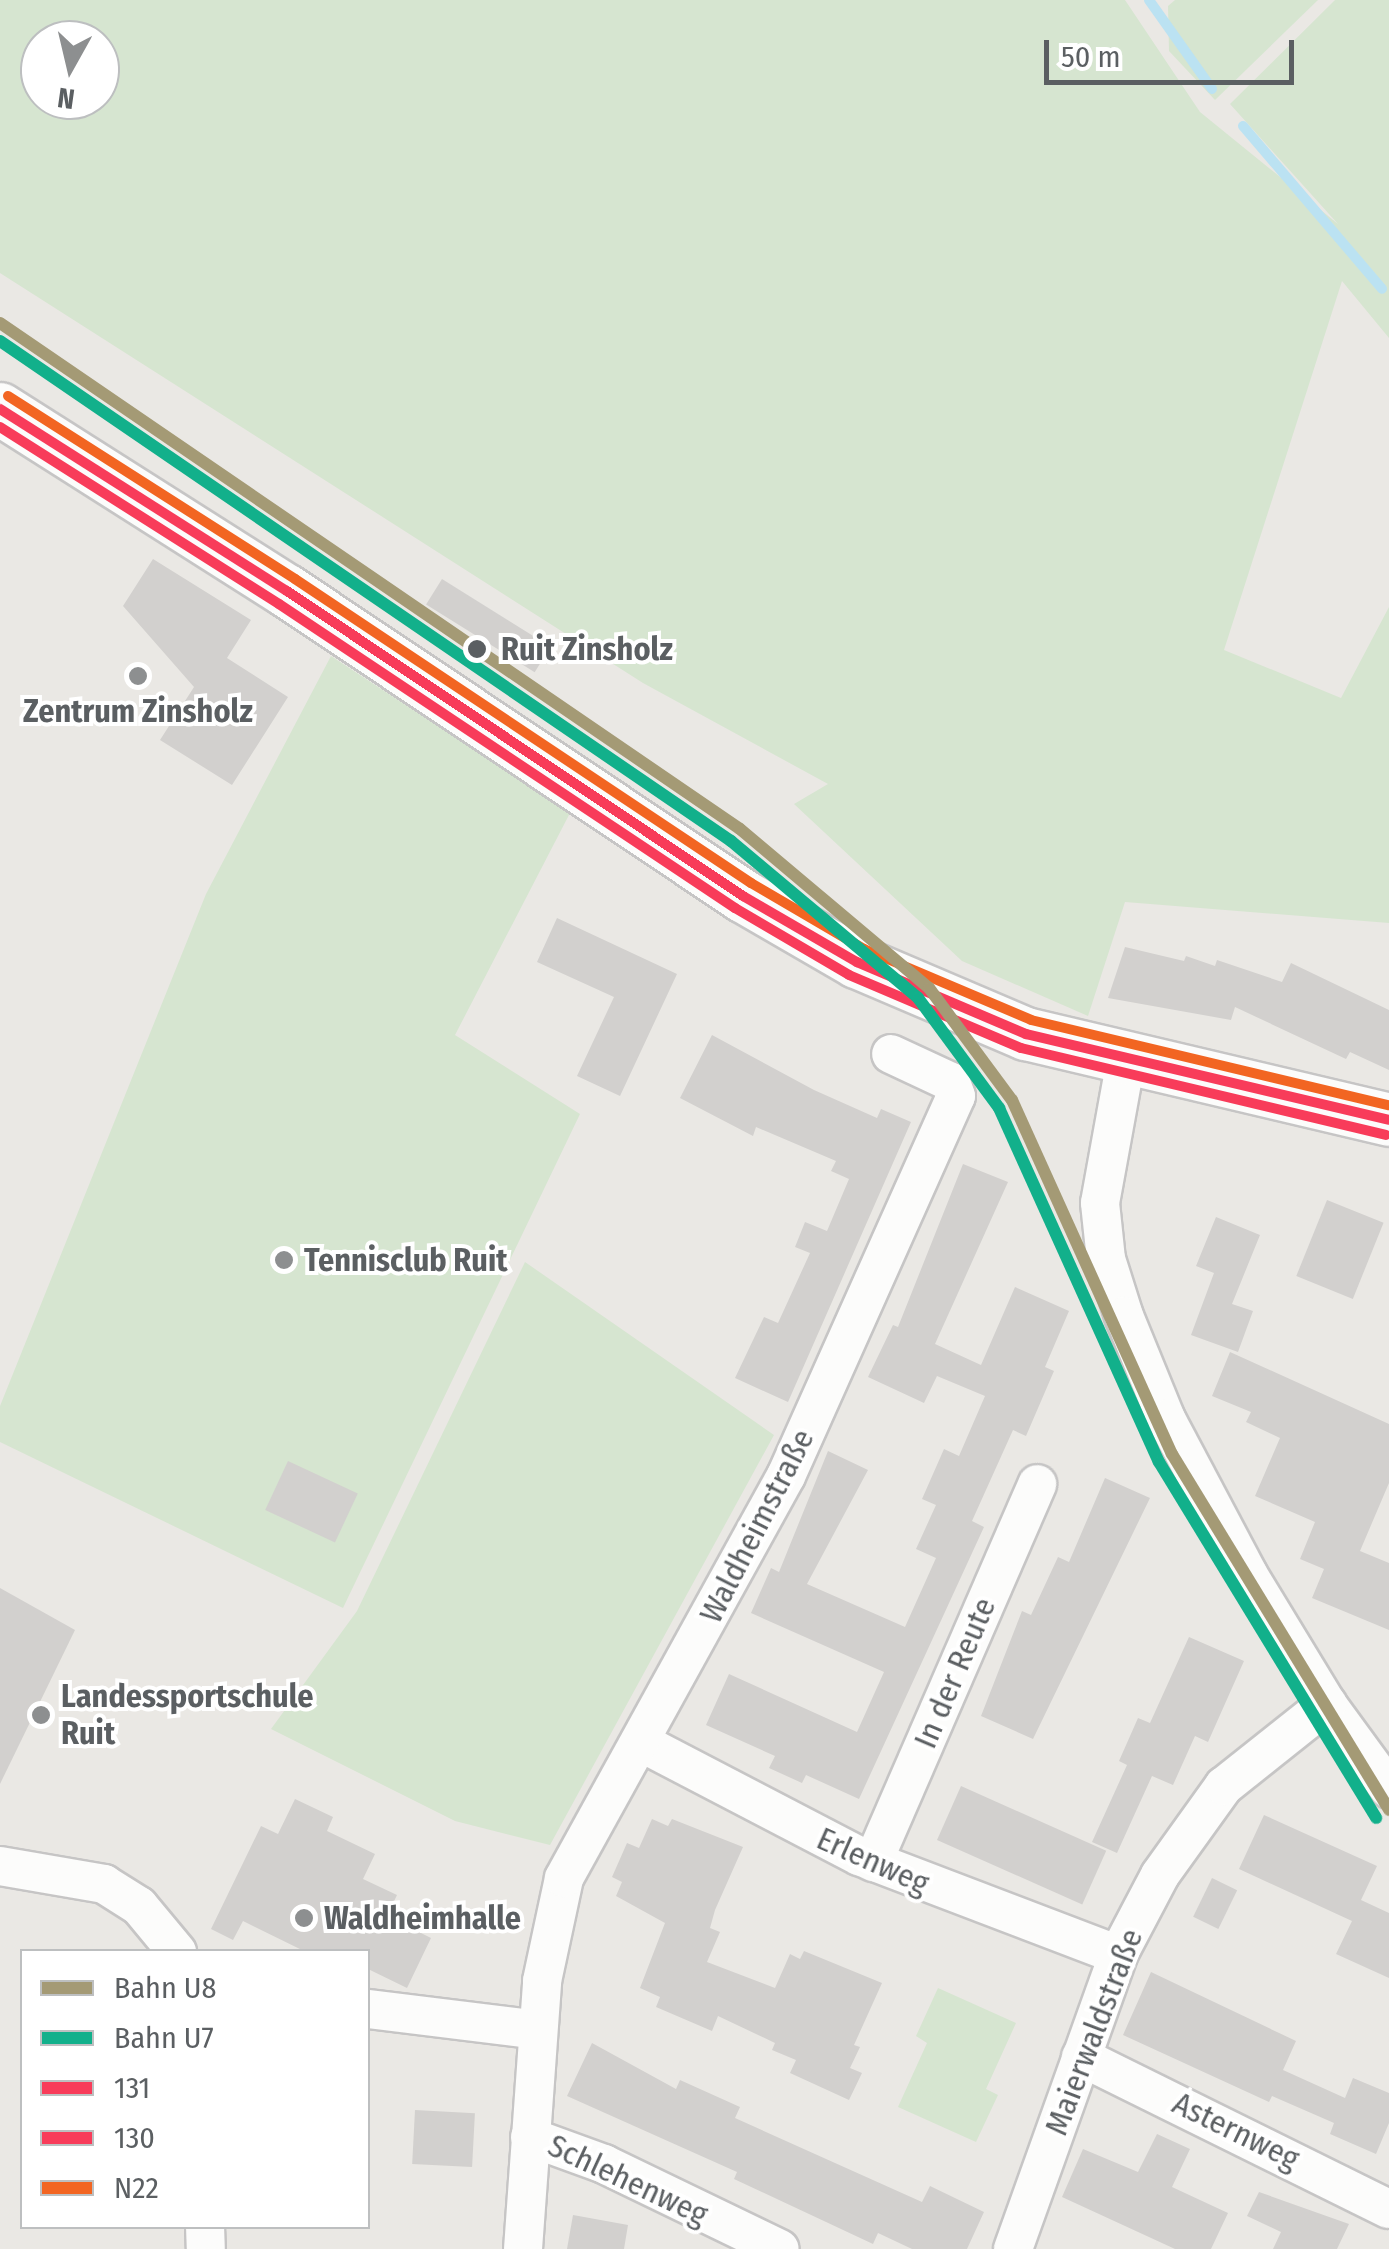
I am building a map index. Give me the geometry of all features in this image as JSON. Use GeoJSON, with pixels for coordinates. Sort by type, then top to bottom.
{"type":"FeatureCollection","features":[{"type":"Feature","properties":{"kind":"main road"},"geometry":{"type":"LineString","coordinates":[[0,409],[826,946],[970,1014],[1126,1060],[1389,1120]]}},
{"type":"Feature","properties":{"kind":"street","name":"Waldheimstraße"},"geometry":{"type":"LineString","coordinates":[[523,2249],[538,2030],[564,1878],[786,1476],[954,1100],[950,1082],[890,1054]]}},
{"type":"Feature","properties":{"kind":"street"},"geometry":{"type":"LineString","coordinates":[[1126,1060],[1100,1203],[1114,1288],[1166,1419],[1248,1574],[1327,1704],[1389,1790]]}},
{"type":"Feature","properties":{"kind":"street","name":"In der Reute"},"geometry":{"type":"LineString","coordinates":[[873,1862],[1036,1484]]}},
{"type":"Feature","properties":{"kind":"street","name":"Maierwaldstraße"},"geometry":{"type":"LineString","coordinates":[[1013,2249],[1118,1955],[1176,1849],[1224,1786],[1327,1704]]}},
{"type":"Feature","properties":{"kind":"street","name":"Erlenweg"},"geometry":{"type":"LineString","coordinates":[[640,1742],[873,1862],[1118,1955]]}},
{"type":"Feature","properties":{"kind":"street"},"geometry":{"type":"LineString","coordinates":[[0,1866],[104,1884],[140,1906],[175,1949]]}},
{"type":"Feature","properties":{"kind":"street"},"geometry":{"type":"LineString","coordinates":[[370,2008],[538,2030]]}},
{"type":"Feature","properties":{"kind":"street","name":"Asternweg"},"geometry":{"type":"LineString","coordinates":[[1081,2058],[1389,2209]]}},
{"type":"Feature","properties":{"kind":"street","name":"Schlehenweg"},"geometry":{"type":"LineString","coordinates":[[530,2136],[780,2249]]}},
{"type":"Feature","properties":{"kind":"green space"},"geometry":{"type":"Polygon","coordinates":[[[0,0],[1125,0],[1200,112],[1338,224],[1230,104],[1335,0],[1389,0],[1389,338],[1342,281],[1224,650],[1341,698],[1389,607],[1389,923],[1125,902],[1088,1016],[962,961],[794,804],[828,784],[643,683],[0,273],[0,0]]]}},
{"type":"Feature","properties":{"kind":"green space"},"geometry":{"type":"Polygon","coordinates":[[[1175,0],[1318,0],[1215,100],[1169,51],[1168,6],[1175,0]]]}},
{"type":"Feature","properties":{"kind":"green space","name":"Tennisclub Ruit"},"geometry":{"type":"Polygon","coordinates":[[[331,656],[570,813],[455,1035],[580,1114],[343,1608],[0,1442],[0,1406],[206,894],[331,656]]]}},
{"type":"Feature","properties":{"kind":"green space"},"geometry":{"type":"Polygon","coordinates":[[[525,1262],[774,1435],[550,1845],[455,1821],[271,1729],[357,1611],[525,1262]]]}},
{"type":"Feature","properties":{"kind":"green space"},"geometry":{"type":"Polygon","coordinates":[[[938,1988],[1016,2023],[986,2089],[998,2095],[976,2142],[898,2107],[927,2043],[916,2036],[938,1988]]]}},
{"type":"Feature","properties":{"kind":"building"},"geometry":{"type":"Polygon","coordinates":[[[153,559],[251,620],[227,658],[288,697],[232,785],[160,740],[194,687],[123,606],[153,559]]]}},
{"type":"Feature","properties":{"kind":"building"},"geometry":{"type":"Polygon","coordinates":[[[442,579],[551,647],[535,672],[426,604],[442,579]]]}},
{"type":"Feature","properties":{"kind":"building"},"geometry":{"type":"Polygon","coordinates":[[[557,918],[677,974],[620,1096],[577,1076],[614,997],[537,962],[557,918]]]}},
{"type":"Feature","properties":{"kind":"building"},"geometry":{"type":"Polygon","coordinates":[[[1125,947],[1184,961],[1186,956],[1215,966],[1217,960],[1282,982],[1291,963],[1389,1010],[1389,1070],[1350,1052],[1346,1059],[1235,1007],[1231,1020],[1108,998],[1125,947]]]}},
{"type":"Feature","properties":{"kind":"building"},"geometry":{"type":"Polygon","coordinates":[[[712,1035],[814,1090],[877,1118],[881,1109],[911,1122],[788,1402],[735,1378],[764,1317],[778,1323],[810,1253],[795,1247],[805,1222],[827,1231],[849,1179],[831,1171],[836,1161],[756,1127],[753,1136],[680,1098],[712,1035]]]}},
{"type":"Feature","properties":{"kind":"building"},"geometry":{"type":"Polygon","coordinates":[[[963,1164],[1008,1182],[935,1344],[981,1365],[1015,1287],[1069,1311],[1045,1367],[1054,1371],[1026,1436],[1013,1430],[972,1521],[984,1527],[859,1799],[806,1775],[802,1783],[769,1768],[775,1756],[706,1725],[729,1674],[857,1732],[884,1672],[751,1613],[771,1568],[779,1572],[828,1451],[868,1470],[807,1584],[905,1627],[936,1558],[916,1549],[936,1505],[922,1499],[944,1449],[959,1456],[985,1396],[937,1376],[924,1403],[868,1377],[893,1325],[898,1327],[963,1164]]]}},
{"type":"Feature","properties":{"kind":"building"},"geometry":{"type":"Polygon","coordinates":[[[1327,1200],[1384,1223],[1353,1299],[1296,1276],[1327,1200]]]}},
{"type":"Feature","properties":{"kind":"building"},"geometry":{"type":"Polygon","coordinates":[[[1216,1217],[1260,1235],[1232,1304],[1253,1311],[1238,1352],[1191,1335],[1214,1273],[1196,1266],[1216,1217]]]}},
{"type":"Feature","properties":{"kind":"building"},"geometry":{"type":"Polygon","coordinates":[[[1230,1352],[1389,1424],[1389,1483],[1360,1551],[1389,1563],[1389,1630],[1312,1598],[1324,1569],[1300,1559],[1315,1522],[1255,1496],[1280,1438],[1246,1422],[1251,1412],[1212,1396],[1230,1352]]]}},
{"type":"Feature","properties":{"kind":"building"},"geometry":{"type":"Polygon","coordinates":[[[288,1461],[358,1494],[335,1542],[265,1510],[288,1461]]]}},
{"type":"Feature","properties":{"kind":"building"},"geometry":{"type":"Polygon","coordinates":[[[1105,1478],[1150,1498],[1033,1739],[981,1716],[1022,1611],[1031,1615],[1058,1557],[1069,1562],[1105,1478]]]}},
{"type":"Feature","properties":{"kind":"building"},"geometry":{"type":"Polygon","coordinates":[[[0,1588],[75,1630],[0,1784],[0,1588]]]}},
{"type":"Feature","properties":{"kind":"building"},"geometry":{"type":"Polygon","coordinates":[[[1189,1637],[1244,1661],[1208,1742],[1195,1736],[1173,1785],[1152,1776],[1117,1853],[1092,1842],[1127,1765],[1119,1761],[1138,1718],[1150,1723],[1189,1637]]]}},
{"type":"Feature","properties":{"kind":"building"},"geometry":{"type":"Polygon","coordinates":[[[961,1786],[1106,1851],[1082,1905],[937,1840],[961,1786]]]}},
{"type":"Feature","properties":{"kind":"building","name":"Waldheimhalle"},"geometry":{"type":"Polygon","coordinates":[[[295,1799],[333,1817],[327,1831],[375,1854],[363,1879],[397,1895],[387,1916],[431,1938],[407,1988],[370,1970],[370,1949],[300,1949],[243,1921],[233,1940],[211,1929],[261,1826],[278,1834],[295,1799]]]}},
{"type":"Feature","properties":{"kind":"building"},"geometry":{"type":"Polygon","coordinates":[[[1264,1815],[1377,1866],[1361,1900],[1389,1913],[1389,1978],[1336,1954],[1352,1921],[1239,1869],[1264,1815]]]}},
{"type":"Feature","properties":{"kind":"building"},"geometry":{"type":"Polygon","coordinates":[[[652,1819],[668,1826],[672,1819],[743,1847],[715,1910],[710,1928],[720,1932],[707,1962],[775,1988],[790,1954],[800,1959],[804,1951],[882,1983],[854,2045],[860,2047],[850,2068],[862,2073],[849,2100],[790,2073],[796,2060],[772,2050],[775,2043],[718,2016],[712,2031],[656,2007],[660,1997],[640,1988],[665,1923],[616,1896],[622,1882],[612,1877],[627,1843],[639,1848],[652,1819]]]}},
{"type":"Feature","properties":{"kind":"building"},"geometry":{"type":"Polygon","coordinates":[[[1212,1878],[1237,1890],[1218,1929],[1193,1917],[1212,1878]]]}},
{"type":"Feature","properties":{"kind":"building"},"geometry":{"type":"Polygon","coordinates":[[[1151,1972],[1296,2041],[1283,2070],[1345,2098],[1353,2078],[1389,2093],[1389,2123],[1376,2154],[1330,2134],[1334,2123],[1272,2096],[1269,2102],[1123,2035],[1151,1972]]]}},
{"type":"Feature","properties":{"kind":"building"},"geometry":{"type":"Polygon","coordinates":[[[592,2043],[676,2089],[680,2080],[740,2107],[735,2118],[922,2202],[930,2186],[984,2212],[967,2249],[912,2249],[878,2233],[873,2244],[734,2179],[737,2172],[567,2096],[592,2043]]]}},
{"type":"Feature","properties":{"kind":"building"},"geometry":{"type":"Polygon","coordinates":[[[415,2110],[475,2113],[472,2167],[412,2164],[415,2110]]]}},
{"type":"Feature","properties":{"kind":"building"},"geometry":{"type":"Polygon","coordinates":[[[1157,2134],[1190,2149],[1172,2187],[1228,2213],[1211,2249],[1175,2249],[1062,2197],[1083,2149],[1138,2172],[1157,2134]]]}},
{"type":"Feature","properties":{"kind":"building"},"geometry":{"type":"Polygon","coordinates":[[[1259,2192],[1349,2224],[1337,2249],[1273,2249],[1281,2232],[1247,2216],[1259,2192]]]}},
{"type":"Feature","properties":{"kind":"building"},"geometry":{"type":"Polygon","coordinates":[[[573,2215],[628,2225],[624,2249],[567,2249],[573,2215]]]}},
{"type":"Feature","properties":{"kind":"waterway"},"geometry":{"type":"LineString","coordinates":[[1149,0],[1212,89]]}},
{"type":"Feature","properties":{"kind":"waterway"},"geometry":{"type":"LineString","coordinates":[[1243,126],[1382,289]]}},
{"type":"Feature","properties":{"kind":"rail line","name":"U8"},"geometry":{"type":"LineString","coordinates":[[0,323],[740,829],[929,988],[1012,1100],[1172,1454],[1389,1810]]}},
{"type":"Feature","properties":{"kind":"rail line","name":"U7"},"geometry":{"type":"LineString","coordinates":[[0,341],[731,841],[918,998],[999,1108],[1159,1462],[1376,1818]]}},
{"type":"Feature","properties":{"kind":"transit line","name":"N22"},"geometry":{"type":"LineString","coordinates":[[8,396],[295,579],[751,883],[864,949],[1031,1020],[1389,1105]]}},
{"type":"Feature","properties":{"kind":"transit line","name":"131"},"geometry":{"type":"LineString","coordinates":[[0,409],[287,591],[743,896],[857,962],[1026,1034],[1389,1120]]}},
{"type":"Feature","properties":{"kind":"transit line","name":"130"},"geometry":{"type":"LineString","coordinates":[[0,427],[279,604],[735,908],[849,975],[1021,1048],[1386,1135]]}},
{"type":"Feature","properties":{"kind":"place","name":"Ruit Zinsholz"},"geometry":{"type":"Point","coordinates":[477,649]}},
{"type":"Feature","properties":{"kind":"place","name":"Zentrum Zinsholz"},"geometry":{"type":"Point","coordinates":[138,676]}},
{"type":"Feature","properties":{"kind":"place","name":"Tennisclub Ruit"},"geometry":{"type":"Point","coordinates":[284,1260]}},
{"type":"Feature","properties":{"kind":"place","name":"Landessportschule Ruit"},"geometry":{"type":"Point","coordinates":[41,1715]}},
{"type":"Feature","properties":{"kind":"place","name":"Waldheimhalle"},"geometry":{"type":"Point","coordinates":[304,1918]}}]}
